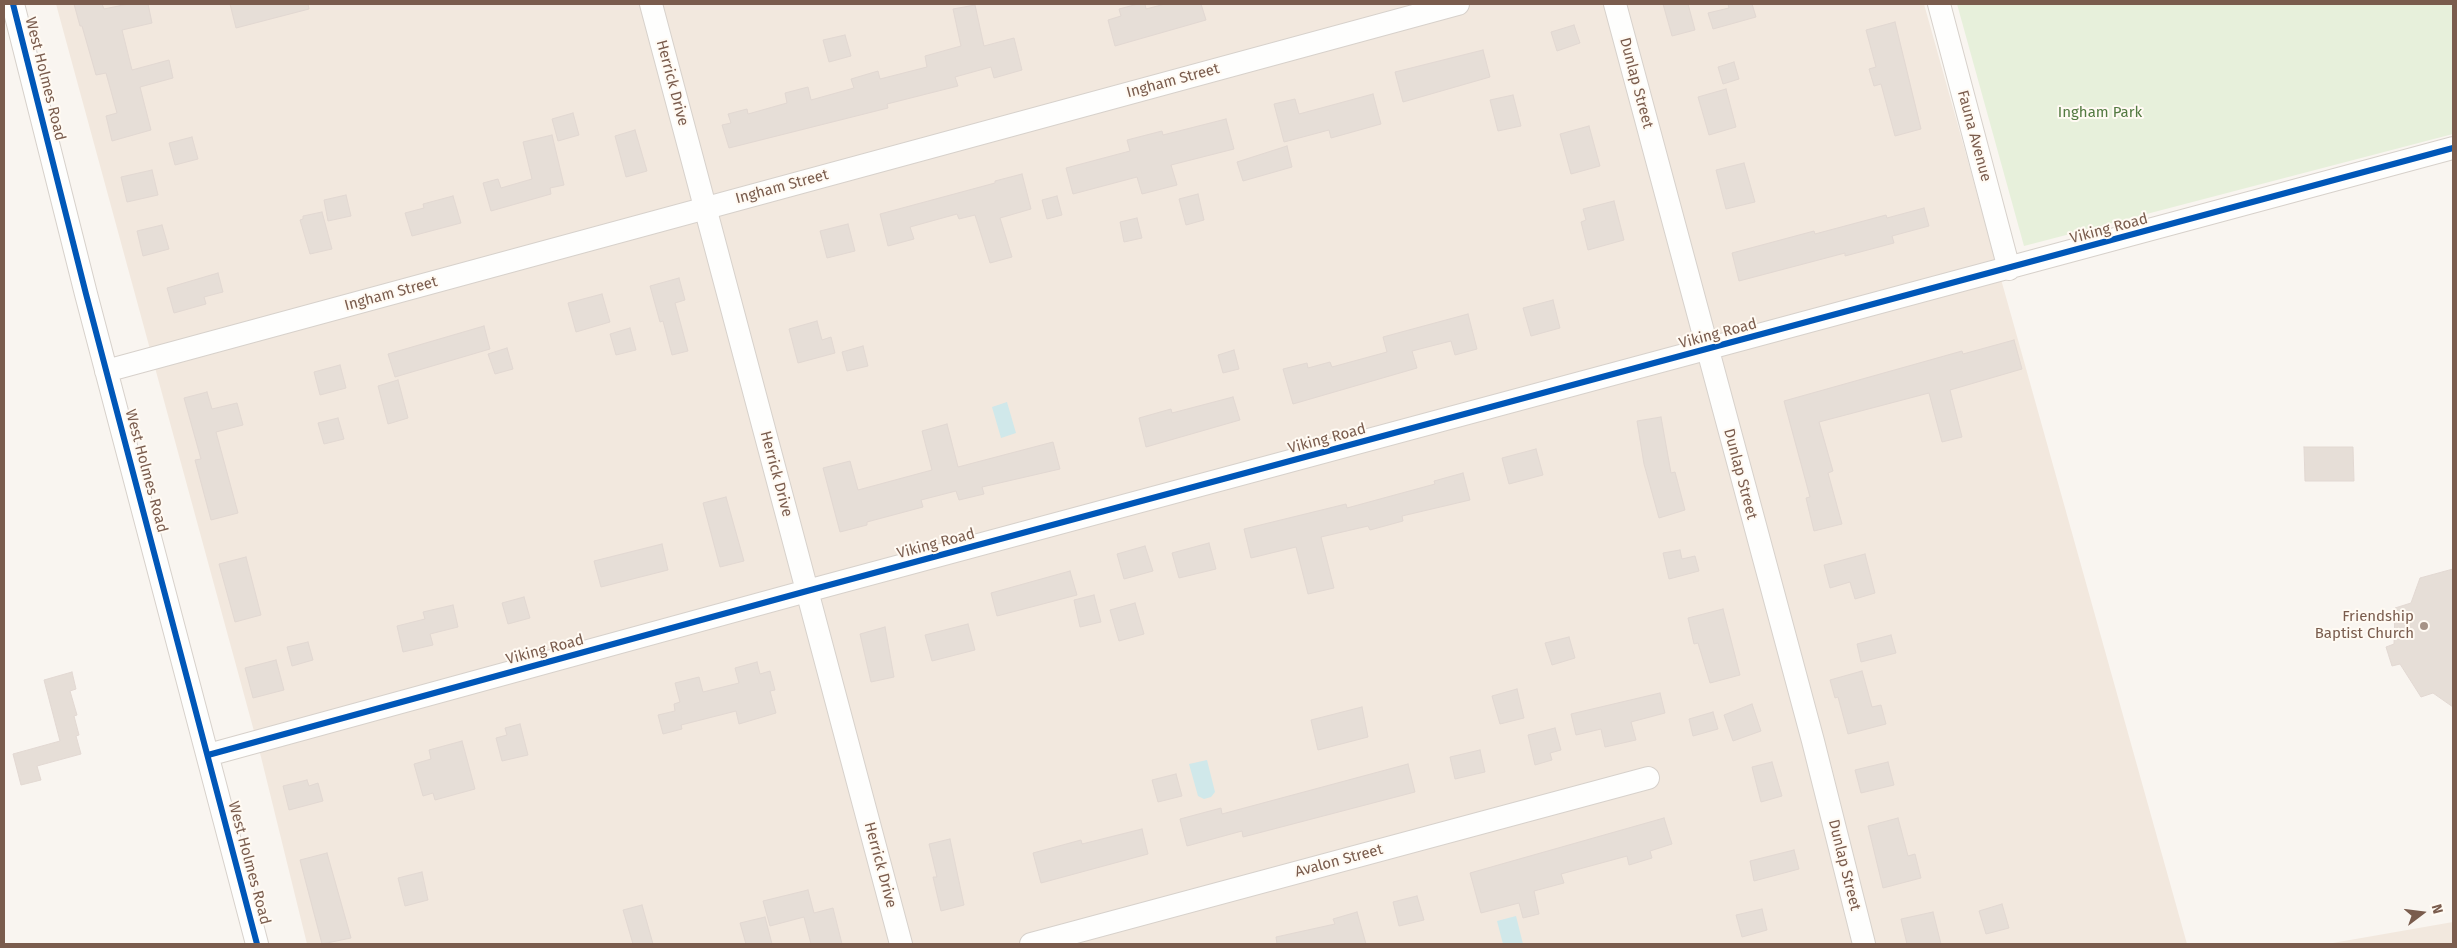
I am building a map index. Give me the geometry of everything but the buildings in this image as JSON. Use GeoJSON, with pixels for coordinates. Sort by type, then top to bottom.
{"type":"FeatureCollection","features":[{"type":"Feature","properties":{"kind":"street","name":"West Holmes Road"},"geometry":{"type":"LineString","coordinates":[[13,4],[106,371],[257,944]]}},
{"type":"Feature","properties":{"kind":"street","name":"Herrick Drive"},"geometry":{"type":"LineString","coordinates":[[651,4],[901,944]]}},
{"type":"Feature","properties":{"kind":"street","name":"Ingham Street"},"geometry":{"type":"LineString","coordinates":[[106,371],[1458,4]]}},
{"type":"Feature","properties":{"kind":"street","name":"Dunlap Street"},"geometry":{"type":"LineString","coordinates":[[1615,4],[1706,350],[1813,741],[1864,944]]}},
{"type":"Feature","properties":{"kind":"street","name":"Fauna Avenue"},"geometry":{"type":"LineString","coordinates":[[1939,4],[2009,269]]}},
{"type":"Feature","properties":{"kind":"street","name":"Viking Road"},"geometry":{"type":"LineString","coordinates":[[208,756],[807,591],[2453,148]]}},
{"type":"Feature","properties":{"kind":"street","name":"Avalon Street"},"geometry":{"type":"LineString","coordinates":[[1031,944],[1648,778]]}},
{"type":"Feature","properties":{"kind":"shaded area"},"geometry":{"type":"Polygon","coordinates":[[[56,4],[1924,4],[2187,944],[307,944],[261,757],[56,4]]]}},
{"type":"Feature","properties":{"kind":"shaded area"},"geometry":{"type":"Polygon","coordinates":[[[2453,922],[2453,944],[2327,944],[2453,922]]]}},
{"type":"Feature","properties":{"kind":"green space","name":"Ingham Park"},"geometry":{"type":"Polygon","coordinates":[[[1957,4],[2453,4],[2453,134],[2024,246],[1957,4]]]}},
{"type":"Feature","properties":{"kind":"water"},"geometry":{"type":"Polygon","coordinates":[[[1007,402],[1016,433],[1001,438],[992,407],[1007,402]]]}},
{"type":"Feature","properties":{"kind":"water"},"geometry":{"type":"Polygon","coordinates":[[[1207,760],[1215,792],[1211,797],[1204,799],[1198,796],[1189,764],[1207,760]]]}},
{"type":"Feature","properties":{"kind":"water"},"geometry":{"type":"Polygon","coordinates":[[[1516,916],[1523,944],[1503,944],[1497,921],[1516,916]]]}},
{"type":"Feature","properties":{"kind":"cycle path"},"geometry":{"type":"LineString","coordinates":[[13,4],[86,294],[257,944]]}},
{"type":"Feature","properties":{"kind":"cycle path"},"geometry":{"type":"LineString","coordinates":[[208,755],[807,591],[2453,148]]}},
{"type":"Feature","properties":{"kind":"place","name":"Friendship Baptist Church"},"geometry":{"type":"Point","coordinates":[2424,626]}}]}
